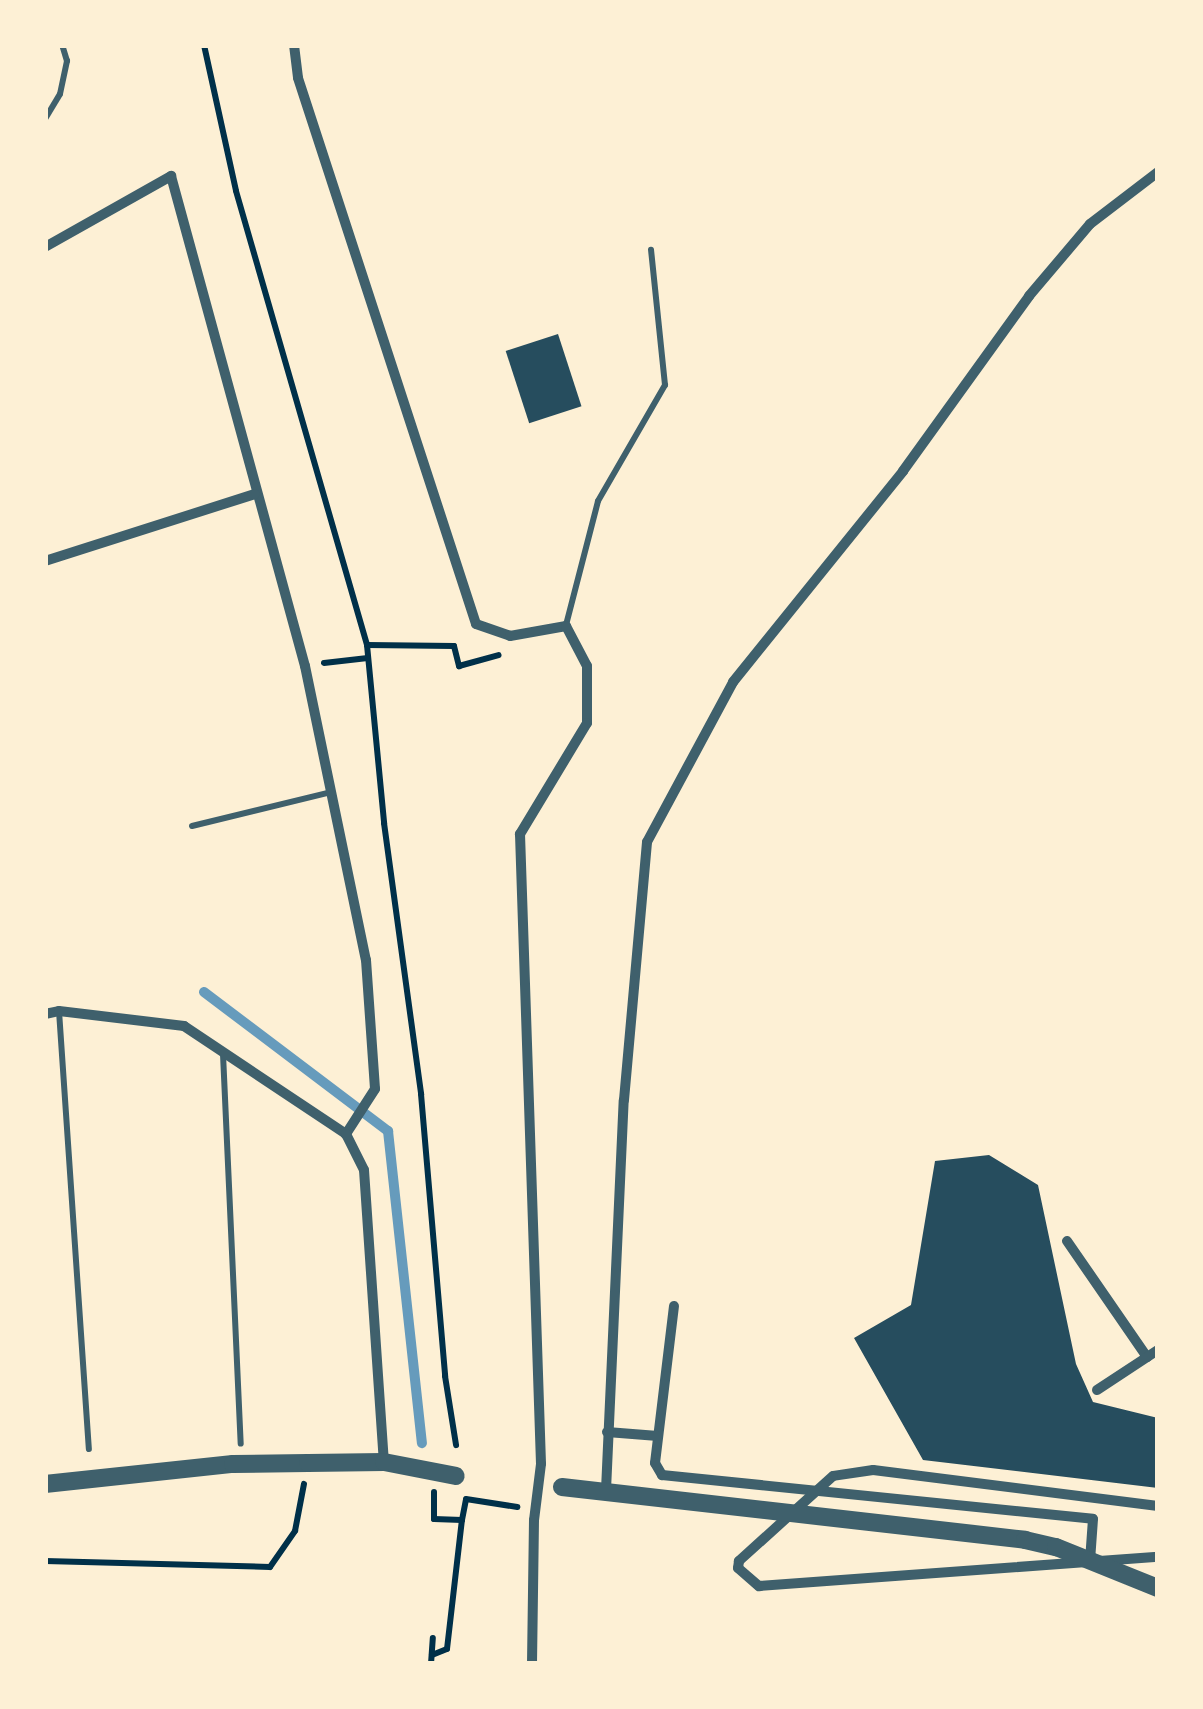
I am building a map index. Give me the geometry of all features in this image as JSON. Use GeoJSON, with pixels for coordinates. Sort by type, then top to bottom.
{"type":"FeatureCollection","features":[{"type":"Feature","properties":{"kind":"street"},"geometry":{"type":"LineString","coordinates":[[294,45],[298,78],[476,624],[510,636],[566,626],[587,666],[586,723],[520,834],[541,1464],[534,1520],[532,1664]]}},
{"type":"Feature","properties":{"kind":"street"},"geometry":{"type":"LineString","coordinates":[[606,1490],[624,1100],[646,842],[733,682],[903,470],[1028,296],[1090,224],[1158,172]]}},
{"type":"Feature","properties":{"kind":"street"},"geometry":{"type":"LineString","coordinates":[[45,247],[171,176],[305,666],[366,960],[376,1089],[346,1134]]}},
{"type":"Feature","properties":{"kind":"street"},"geometry":{"type":"LineString","coordinates":[[45,561],[256,494]]}},
{"type":"Feature","properties":{"kind":"street"},"geometry":{"type":"LineString","coordinates":[[45,1014],[60,1011],[184,1026],[346,1134],[364,1170],[384,1462]]}},
{"type":"Feature","properties":{"kind":"street"},"geometry":{"type":"LineString","coordinates":[[1067,1241],[1147,1357]]}},
{"type":"Feature","properties":{"kind":"street"},"geometry":{"type":"LineString","coordinates":[[674,1306],[655,1463],[658,1472],[1093,1519],[1090,1562]]}},
{"type":"Feature","properties":{"kind":"street"},"geometry":{"type":"LineString","coordinates":[[1097,1390],[1158,1350]]}},
{"type":"Feature","properties":{"kind":"street"},"geometry":{"type":"LineString","coordinates":[[607,1432],[658,1436]]}},
{"type":"Feature","properties":{"kind":"street"},"geometry":{"type":"LineString","coordinates":[[45,1484],[233,1464],[384,1462],[456,1476]]}},
{"type":"Feature","properties":{"kind":"street"},"geometry":{"type":"LineString","coordinates":[[1158,1506],[873,1470],[833,1476],[739,1561],[740,1574],[759,1586],[1158,1557]]}},
{"type":"Feature","properties":{"kind":"street"},"geometry":{"type":"LineString","coordinates":[[562,1487],[1025,1540],[1056,1546],[1158,1588]]}},
{"type":"Feature","properties":{"kind":"lane"},"geometry":{"type":"LineString","coordinates":[[45,119],[60,94],[67,61],[62,45]]}},
{"type":"Feature","properties":{"kind":"lane"},"geometry":{"type":"LineString","coordinates":[[566,626],[598,501],[664,385],[651,250]]}},
{"type":"Feature","properties":{"kind":"lane"},"geometry":{"type":"LineString","coordinates":[[192,826],[331,792]]}},
{"type":"Feature","properties":{"kind":"lane"},"geometry":{"type":"LineString","coordinates":[[60,1011],[89,1449]]}},
{"type":"Feature","properties":{"kind":"lane"},"geometry":{"type":"LineString","coordinates":[[224,1054],[241,1444]]}},
{"type":"Feature","properties":{"kind":"path"},"geometry":{"type":"LineString","coordinates":[[204,45],[236,191],[367,645],[384,823],[421,1094],[445,1376],[456,1445]]}},
{"type":"Feature","properties":{"kind":"path"},"geometry":{"type":"LineString","coordinates":[[367,645],[454,646],[458,666],[509,652],[510,636]]}},
{"type":"Feature","properties":{"kind":"path"},"geometry":{"type":"LineString","coordinates":[[305,666],[368,658]]}},
{"type":"Feature","properties":{"kind":"path"},"geometry":{"type":"LineString","coordinates":[[45,1561],[270,1567],[296,1531],[308,1463]]}},
{"type":"Feature","properties":{"kind":"path"},"geometry":{"type":"LineString","coordinates":[[434,1471],[434,1519],[462,1520]]}},
{"type":"Feature","properties":{"kind":"path"},"geometry":{"type":"LineString","coordinates":[[432,1660],[447,1649],[466,1499],[523,1508],[534,1520]]}},
{"type":"Feature","properties":{"kind":"path"},"geometry":{"type":"LineString","coordinates":[[432,1660],[433,1638]]}},
{"type":"Feature","properties":{"kind":"building"},"geometry":{"type":"Polygon","coordinates":[[[558,334],[581,406],[529,423],[506,351],[558,334]]]}},
{"type":"Feature","properties":{"kind":"building"},"geometry":{"type":"Polygon","coordinates":[[[989,1155],[1038,1185],[1076,1364],[1093,1402],[1158,1418],[1158,1488],[923,1460],[854,1338],[911,1305],[935,1161],[989,1155]]]}},
{"type":"Feature","properties":{"kind":"waterway"},"geometry":{"type":"LineString","coordinates":[[204,992],[388,1131],[422,1443]]}}]}
